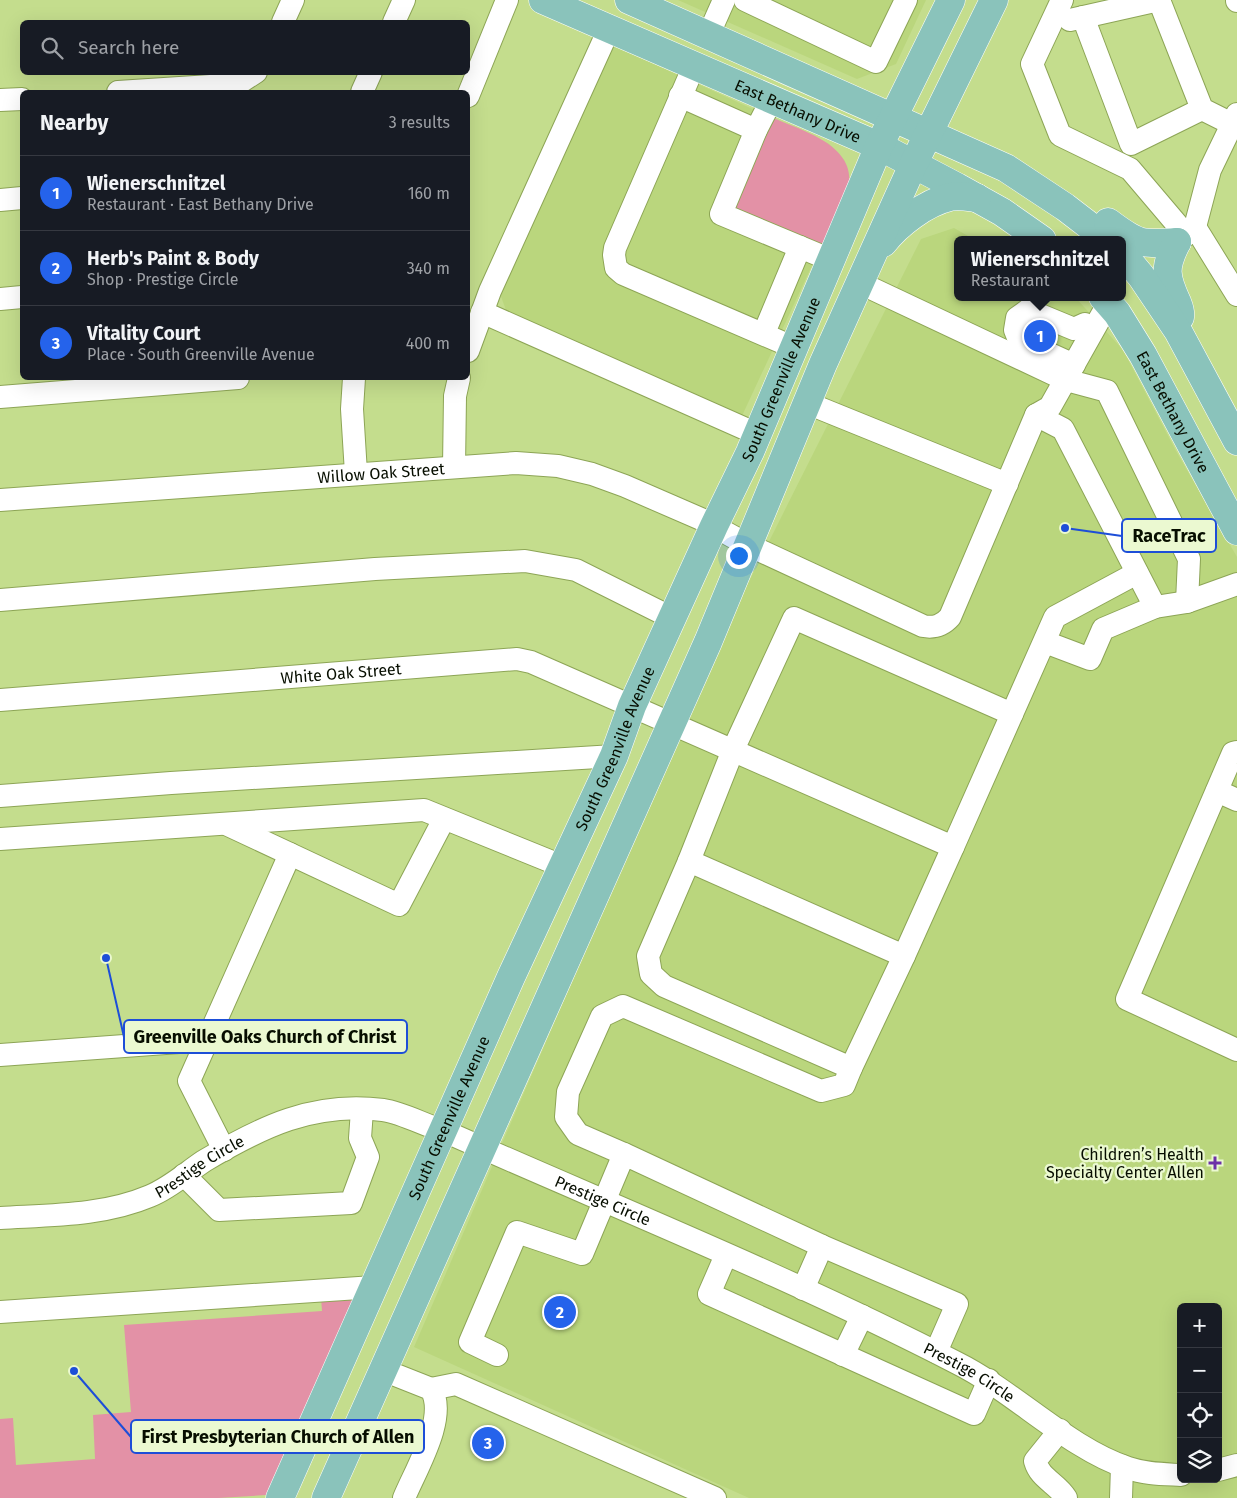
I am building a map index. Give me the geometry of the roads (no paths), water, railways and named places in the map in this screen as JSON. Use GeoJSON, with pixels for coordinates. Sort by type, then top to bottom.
{"type":"FeatureCollection","features":[{"type":"Feature","properties":{"kind":"main road","name":"East Bethany Drive"},"geometry":{"type":"LineString","coordinates":[[543,0],[879,146],[977,198],[1036,236]]}},
{"type":"Feature","properties":{"kind":"main road","name":"East Bethany Drive"},"geometry":{"type":"LineString","coordinates":[[629,0],[894,118],[928,135],[1006,168],[1103,236]]}},
{"type":"Feature","properties":{"kind":"main road","name":"South Greenville Avenue"},"geometry":{"type":"LineString","coordinates":[[280,1498],[511,977],[614,756],[632,706],[757,434],[879,146],[951,0]]}},
{"type":"Feature","properties":{"kind":"main road","name":"South Greenville Avenue"},"geometry":{"type":"LineString","coordinates":[[326,1498],[708,642],[807,403],[864,272],[913,165],[994,0]]}},
{"type":"Feature","properties":{"kind":"main road"},"geometry":{"type":"LineString","coordinates":[[694,66],[708,36]]}},
{"type":"Feature","properties":{"kind":"main road"},"geometry":{"type":"LineString","coordinates":[[864,272],[891,233],[931,204],[950,197],[977,198]]}},
{"type":"Feature","properties":{"kind":"main road"},"geometry":{"type":"LineString","coordinates":[[1065,208],[1094,211],[1137,242],[1151,244],[1186,234]]}},
{"type":"Feature","properties":{"kind":"main road"},"geometry":{"type":"LineString","coordinates":[[1178,331],[1181,312],[1166,271],[1186,234]]}},
{"type":"Feature","properties":{"kind":"main road","name":"East Bethany Drive"},"geometry":{"type":"LineString","coordinates":[[1126,298],[1178,331],[1237,441]]}},
{"type":"Feature","properties":{"kind":"main road","name":"East Bethany Drive"},"geometry":{"type":"LineString","coordinates":[[1121,301],[1143,355],[1237,531]]}},
{"type":"Feature","properties":{"kind":"street"},"geometry":{"type":"LineString","coordinates":[[284,20],[293,0]]}},
{"type":"Feature","properties":{"kind":"street"},"geometry":{"type":"LineString","coordinates":[[395,20],[404,0]]}},
{"type":"Feature","properties":{"kind":"street"},"geometry":{"type":"LineString","coordinates":[[470,91],[507,0]]}},
{"type":"Feature","properties":{"kind":"street"},"geometry":{"type":"LineString","coordinates":[[708,36],[724,0]]}},
{"type":"Feature","properties":{"kind":"street"},"geometry":{"type":"LineString","coordinates":[[745,0],[876,62],[906,0]]}},
{"type":"Feature","properties":{"kind":"street"},"geometry":{"type":"LineString","coordinates":[[1062,0],[1032,64],[1060,135],[1130,169],[1237,294]]}},
{"type":"Feature","properties":{"kind":"street"},"geometry":{"type":"LineString","coordinates":[[1051,24],[1159,0],[1202,109]]}},
{"type":"Feature","properties":{"kind":"street"},"geometry":{"type":"LineString","coordinates":[[1084,17],[1131,144]]}},
{"type":"Feature","properties":{"kind":"street"},"geometry":{"type":"LineString","coordinates":[[470,345],[482,312],[609,29]]}},
{"type":"Feature","properties":{"kind":"street"},"geometry":{"type":"LineString","coordinates":[[694,66],[616,248],[616,268],[623,274],[764,333],[795,348]]}},
{"type":"Feature","properties":{"kind":"street"},"geometry":{"type":"LineString","coordinates":[[149,90],[226,85],[239,83],[251,75]]}},
{"type":"Feature","properties":{"kind":"street"},"geometry":{"type":"LineString","coordinates":[[363,90],[370,75]]}},
{"type":"Feature","properties":{"kind":"street"},"geometry":{"type":"LineString","coordinates":[[680,96],[756,130]]}},
{"type":"Feature","properties":{"kind":"street"},"geometry":{"type":"LineString","coordinates":[[0,100],[20,98]]}},
{"type":"Feature","properties":{"kind":"street"},"geometry":{"type":"LineString","coordinates":[[772,99],[756,130],[721,214],[831,260]]}},
{"type":"Feature","properties":{"kind":"street"},"geometry":{"type":"LineString","coordinates":[[1103,156],[1202,109],[1235,119],[1210,170],[1186,234]]}},
{"type":"Feature","properties":{"kind":"street"},"geometry":{"type":"LineString","coordinates":[[0,200],[20,198]]}},
{"type":"Feature","properties":{"kind":"street"},"geometry":{"type":"LineString","coordinates":[[764,333],[800,247]]}},
{"type":"Feature","properties":{"kind":"street"},"geometry":{"type":"LineString","coordinates":[[864,272],[994,346],[1070,372]]}},
{"type":"Feature","properties":{"kind":"street"},"geometry":{"type":"LineString","coordinates":[[0,299],[20,297]]}},
{"type":"Feature","properties":{"kind":"street"},"geometry":{"type":"LineString","coordinates":[[994,346],[1010,309],[1018,302],[1024,301]]}},
{"type":"Feature","properties":{"kind":"street"},"geometry":{"type":"LineString","coordinates":[[1031,301],[1090,327]]}},
{"type":"Feature","properties":{"kind":"street"},"geometry":{"type":"LineString","coordinates":[[807,403],[1007,484],[1036,415],[1050,407],[1070,372],[1090,327],[1111,301]]}},
{"type":"Feature","properties":{"kind":"street"},"geometry":{"type":"LineString","coordinates":[[1090,327],[1074,329],[1028,310],[1017,318],[1014,330],[1020,340],[1070,372],[1107,390],[1189,559],[1187,602]]}},
{"type":"Feature","properties":{"kind":"street"},"geometry":{"type":"LineString","coordinates":[[482,312],[757,434]]}},
{"type":"Feature","properties":{"kind":"street"},"geometry":{"type":"LineString","coordinates":[[0,397],[213,380]]}},
{"type":"Feature","properties":{"kind":"street"},"geometry":{"type":"LineString","coordinates":[[354,380],[352,409],[356,473]]}},
{"type":"Feature","properties":{"kind":"street"},"geometry":{"type":"LineString","coordinates":[[454,467],[455,396],[459,380]]}},
{"type":"Feature","properties":{"kind":"street"},"geometry":{"type":"LineString","coordinates":[[1036,415],[1064,429],[1155,607]]}},
{"type":"Feature","properties":{"kind":"street","name":"Willow Oak Street"},"geometry":{"type":"LineString","coordinates":[[0,500],[516,463],[558,466],[592,474],[625,486],[714,526],[748,545],[922,626],[932,628],[944,624],[950,617],[1007,484]]}},
{"type":"Feature","properties":{"kind":"street"},"geometry":{"type":"LineString","coordinates":[[0,600],[375,569],[525,561],[576,570],[672,618]]}},
{"type":"Feature","properties":{"kind":"street"},"geometry":{"type":"LineString","coordinates":[[936,1352],[957,1304],[822,1246],[578,1134],[566,1117],[568,1092],[602,1016],[623,1006],[821,1091],[844,1085],[904,956],[1055,617],[1137,573]]}},
{"type":"Feature","properties":{"kind":"street"},"geometry":{"type":"LineString","coordinates":[[1045,642],[1090,659],[1103,629],[1155,607],[1187,602],[1237,584]]}},
{"type":"Feature","properties":{"kind":"street"},"geometry":{"type":"LineString","coordinates":[[851,1068],[664,986],[651,974],[648,956],[689,861],[733,750],[794,618],[1012,714]]}},
{"type":"Feature","properties":{"kind":"street","name":"White Oak Street"},"geometry":{"type":"LineString","coordinates":[[0,700],[517,659],[530,662],[953,847]]}},
{"type":"Feature","properties":{"kind":"street"},"geometry":{"type":"LineString","coordinates":[[1237,752],[1233,753],[1227,795],[1127,999],[1237,1050]]}},
{"type":"Feature","properties":{"kind":"street"},"geometry":{"type":"LineString","coordinates":[[0,796],[171,783],[614,756]]}},
{"type":"Feature","properties":{"kind":"street"},"geometry":{"type":"LineString","coordinates":[[0,839],[424,810],[562,866]]}},
{"type":"Feature","properties":{"kind":"street"},"geometry":{"type":"LineString","coordinates":[[225,824],[398,905],[444,818]]}},
{"type":"Feature","properties":{"kind":"street"},"geometry":{"type":"LineString","coordinates":[[224,1150],[189,1081],[290,854]]}},
{"type":"Feature","properties":{"kind":"street"},"geometry":{"type":"LineString","coordinates":[[689,861],[904,956]]}},
{"type":"Feature","properties":{"kind":"street"},"geometry":{"type":"LineString","coordinates":[[0,1055],[207,1040]]}},
{"type":"Feature","properties":{"kind":"street","name":"Prestige Circle"},"geometry":{"type":"LineString","coordinates":[[0,1218],[107,1209],[150,1196],[169,1187],[184,1175],[224,1150],[286,1119],[333,1108],[384,1110],[444,1131],[862,1316],[990,1380],[1093,1454],[1122,1466],[1152,1473],[1177,1475]]}},
{"type":"Feature","properties":{"kind":"street"},"geometry":{"type":"LineString","coordinates":[[184,1175],[219,1210],[351,1203],[368,1157],[360,1138],[362,1110]]}},
{"type":"Feature","properties":{"kind":"street"},"geometry":{"type":"LineString","coordinates":[[497,1355],[470,1342],[517,1232],[582,1254],[624,1154]]}},
{"type":"Feature","properties":{"kind":"street"},"geometry":{"type":"LineString","coordinates":[[803,1289],[822,1246]]}},
{"type":"Feature","properties":{"kind":"street"},"geometry":{"type":"LineString","coordinates":[[726,1255],[709,1294],[974,1414],[990,1380]]}},
{"type":"Feature","properties":{"kind":"street"},"geometry":{"type":"LineString","coordinates":[[0,1312],[374,1288]]}},
{"type":"Feature","properties":{"kind":"street"},"geometry":{"type":"LineString","coordinates":[[844,1355],[862,1316]]}},
{"type":"Feature","properties":{"kind":"street"},"geometry":{"type":"LineString","coordinates":[[383,1370],[431,1389],[456,1384],[715,1498]]}},
{"type":"Feature","properties":{"kind":"street"},"geometry":{"type":"LineString","coordinates":[[404,1498],[436,1420],[437,1404],[431,1389]]}},
{"type":"Feature","properties":{"kind":"street"},"geometry":{"type":"LineString","coordinates":[[1060,1430],[1035,1461],[1038,1471],[1062,1491],[1066,1498]]}},
{"type":"Feature","properties":{"kind":"street"},"geometry":{"type":"LineString","coordinates":[[1121,1498],[1122,1466]]}},
{"type":"Feature","properties":{"kind":"place","name":"Wienerschnitzel"},"geometry":{"type":"Point","coordinates":[1040,336]}},
{"type":"Feature","properties":{"kind":"place","name":"RaceTrac"},"geometry":{"type":"Point","coordinates":[1065,528]}},
{"type":"Feature","properties":{"kind":"place","name":"Greenville Oaks Church of Christ"},"geometry":{"type":"Point","coordinates":[106,958]}},
{"type":"Feature","properties":{"kind":"place","name":"Children’s Health Specialty Center Allen"},"geometry":{"type":"Point","coordinates":[1215,1163]}},
{"type":"Feature","properties":{"kind":"place","name":"Herb's Paint & Body"},"geometry":{"type":"Point","coordinates":[560,1312]}},
{"type":"Feature","properties":{"kind":"place","name":"First Presbyterian Church of Allen"},"geometry":{"type":"Point","coordinates":[74,1371]}},
{"type":"Feature","properties":{"kind":"place","name":"Vitality Court"},"geometry":{"type":"Point","coordinates":[488,1443]}}]}
